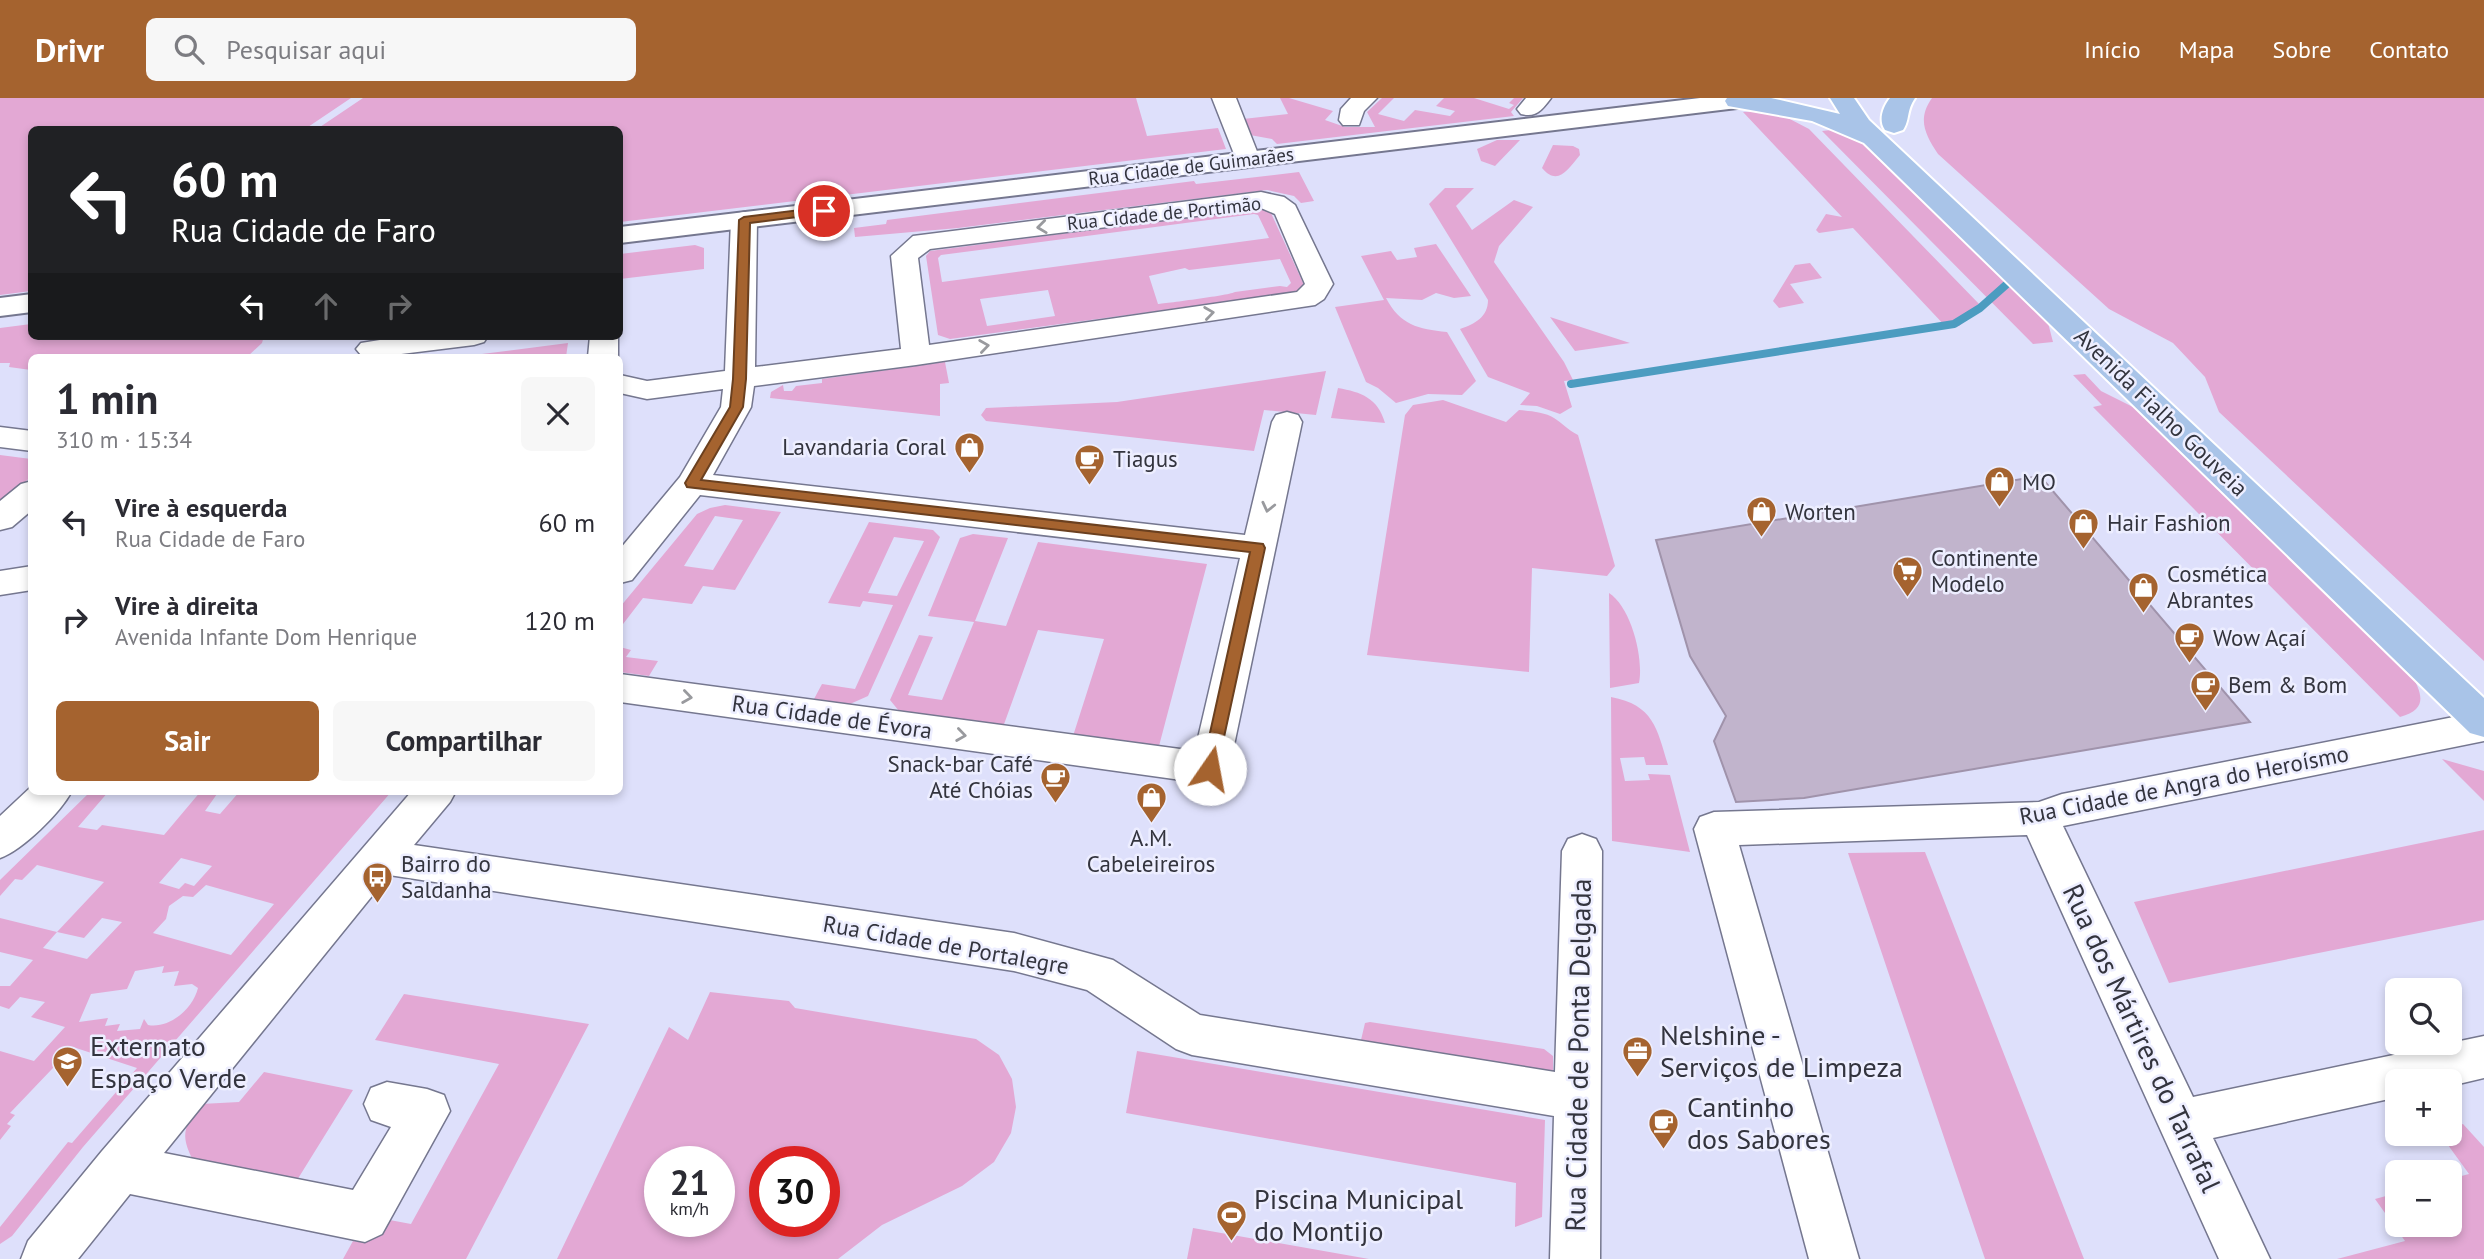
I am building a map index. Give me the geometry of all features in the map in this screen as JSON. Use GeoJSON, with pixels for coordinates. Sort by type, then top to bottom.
{"type":"FeatureCollection","features":[{"type":"Feature","properties":{"kind":"main road","name":"Avenida Fialho Gouveia"},"geometry":{"type":"LineString","coordinates":[[1842,98],[1860,125],[1889,135],[1945,180],[2484,693]]}},
{"type":"Feature","properties":{"kind":"main road"},"geometry":{"type":"LineString","coordinates":[[1851,98],[1889,135]]}},
{"type":"Feature","properties":{"kind":"main road"},"geometry":{"type":"LineString","coordinates":[[1889,135],[1895,108],[1903,98]]}},
{"type":"Feature","properties":{"kind":"main road","name":"Rua Cidade de Guimarães"},"geometry":{"type":"LineString","coordinates":[[623,235],[1750,99]]}},
{"type":"Feature","properties":{"kind":"main road"},"geometry":{"type":"LineString","coordinates":[[1750,99],[1826,116],[1852,127],[1889,135]]}},
{"type":"Feature","properties":{"kind":"main road","name":"Avenida Fialho Gouveia"},"geometry":{"type":"LineString","coordinates":[[1889,135],[2484,724]]}},
{"type":"Feature","properties":{"kind":"main road"},"geometry":{"type":"LineString","coordinates":[[0,307],[28,304]]}},
{"type":"Feature","properties":{"kind":"street"},"geometry":{"type":"LineString","coordinates":[[1224,98],[1248,159]]}},
{"type":"Feature","properties":{"kind":"street"},"geometry":{"type":"LineString","coordinates":[[1351,120],[1353,109],[1366,98]]}},
{"type":"Feature","properties":{"kind":"street","name":"Rua Cidade de Portimão"},"geometry":{"type":"LineString","coordinates":[[740,379],[916,356],[1304,299],[1314,293],[1319,284],[1286,210],[1275,202],[1262,200],[922,242],[904,256],[916,356]]}},
{"type":"Feature","properties":{"kind":"street"},"geometry":{"type":"LineString","coordinates":[[623,567],[692,483],[736,407],[740,379],[744,220]]}},
{"type":"Feature","properties":{"kind":"street"},"geometry":{"type":"LineString","coordinates":[[370,349],[442,340]]}},
{"type":"Feature","properties":{"kind":"street"},"geometry":{"type":"LineString","coordinates":[[623,385],[647,390],[740,379]]}},
{"type":"Feature","properties":{"kind":"street"},"geometry":{"type":"LineString","coordinates":[[692,483],[1258,548],[1287,422]]}},
{"type":"Feature","properties":{"kind":"street"},"geometry":{"type":"LineString","coordinates":[[0,437],[28,440]]}},
{"type":"Feature","properties":{"kind":"street"},"geometry":{"type":"LineString","coordinates":[[0,519],[28,495]]}},
{"type":"Feature","properties":{"kind":"street","name":"Rua Cidade de Évora"},"geometry":{"type":"LineString","coordinates":[[623,688],[1210,769],[1258,548]]}},
{"type":"Feature","properties":{"kind":"street"},"geometry":{"type":"LineString","coordinates":[[0,583],[28,579]]}},
{"type":"Feature","properties":{"kind":"street","name":"Rua Cidade de Angra do Heroísmo"},"geometry":{"type":"LineString","coordinates":[[1833,1259],[1714,829],[2039,818],[2062,810],[2484,724]]}},
{"type":"Feature","properties":{"kind":"street"},"geometry":{"type":"LineString","coordinates":[[0,841],[48,795]]}},
{"type":"Feature","properties":{"kind":"street"},"geometry":{"type":"LineString","coordinates":[[46,1259],[119,1168],[433,795]]}},
{"type":"Feature","properties":{"kind":"street","name":"Rua dos Mártires do Tarrafal"},"geometry":{"type":"LineString","coordinates":[[2039,818],[2245,1259]]}},
{"type":"Feature","properties":{"kind":"street","name":"Rua Cidade de Ponta Delgada"},"geometry":{"type":"LineString","coordinates":[[1575,1259],[1581,851]]}},
{"type":"Feature","properties":{"kind":"street","name":"Rua Cidade de Portalegre"},"geometry":{"type":"LineString","coordinates":[[380,857],[1014,952],[1098,974],[1192,1034],[1576,1098]]}},
{"type":"Feature","properties":{"kind":"street"},"geometry":{"type":"LineString","coordinates":[[2181,1122],[2484,1056]]}},
{"type":"Feature","properties":{"kind":"street"},"geometry":{"type":"LineString","coordinates":[[119,1168],[365,1217],[427,1111],[387,1104]]}},
{"type":"Feature","properties":{"kind":"shaded area"},"geometry":{"type":"Polygon","coordinates":[[[0,98],[351,98],[309,126],[28,126],[28,291],[0,295],[0,98]]]}},
{"type":"Feature","properties":{"kind":"shaded area"},"geometry":{"type":"Polygon","coordinates":[[[363,98],[1136,98],[1147,136],[1218,128],[1226,149],[623,222],[623,126],[321,126],[363,98]]]}},
{"type":"Feature","properties":{"kind":"shaded area"},"geometry":{"type":"Polygon","coordinates":[[[1280,98],[1289,98],[1333,111],[1325,120],[1345,127],[1375,127],[1367,112],[1382,98],[1394,98],[1378,114],[1404,121],[1415,110],[1450,116],[1455,111],[1436,106],[1444,98],[1474,98],[1509,109],[1514,105],[1509,103],[1514,98],[1523,98],[1511,112],[1514,116],[1277,144],[1272,139],[1250,135],[1243,119],[1288,114],[1280,98]]]}},
{"type":"Feature","properties":{"kind":"shaded area"},"geometry":{"type":"Polygon","coordinates":[[[1932,98],[2484,98],[2484,661],[2219,412],[2205,377],[2173,343],[2109,309],[1938,154],[1924,126],[1927,106],[1932,98]]]}},
{"type":"Feature","properties":{"kind":"shaded area"},"geometry":{"type":"Polygon","coordinates":[[[1757,111],[1786,117],[1809,129],[1982,307],[1959,326],[1947,328],[1853,228],[1819,233],[1816,230],[1826,214],[1842,217],[1743,112],[1757,111]]]}},
{"type":"Feature","properties":{"kind":"shaded area"},"geometry":{"type":"Polygon","coordinates":[[[1840,129],[1873,146],[2047,319],[2053,342],[2033,344],[1822,131],[1840,129]]]}},
{"type":"Feature","properties":{"kind":"shaded area"},"geometry":{"type":"Polygon","coordinates":[[[1497,140],[1520,140],[1495,166],[1481,161],[1477,149],[1497,140]]]}},
{"type":"Feature","properties":{"kind":"shaded area"},"geometry":{"type":"Polygon","coordinates":[[[1553,145],[1573,146],[1579,149],[1580,155],[1558,176],[1553,176],[1542,168],[1553,145]]]}},
{"type":"Feature","properties":{"kind":"shaded area"},"geometry":{"type":"Polygon","coordinates":[[[1299,172],[1314,201],[1301,203],[1294,196],[1267,190],[958,228],[855,237],[854,228],[886,224],[887,220],[1194,181],[1196,184],[1299,172]]]}},
{"type":"Feature","properties":{"kind":"shaded area"},"geometry":{"type":"Polygon","coordinates":[[[1445,188],[1474,188],[1456,206],[1472,230],[1514,200],[1533,207],[1499,246],[1494,262],[1564,362],[1573,380],[1564,381],[1572,407],[1560,414],[1537,406],[1520,405],[1530,393],[1488,377],[1460,329],[1480,319],[1486,311],[1488,300],[1429,204],[1445,188]]]}},
{"type":"Feature","properties":{"kind":"shaded area"},"geometry":{"type":"Polygon","coordinates":[[[1261,208],[1271,213],[1304,285],[1297,292],[950,339],[938,335],[926,256],[930,251],[1261,208]],[[1258,215],[941,255],[938,258],[942,282],[1269,238],[1258,215]],[[1280,259],[1189,270],[1185,268],[1149,276],[1158,304],[1287,287],[1291,283],[1280,259]],[[1048,290],[980,299],[987,326],[1055,316],[1048,290]]]}},
{"type":"Feature","properties":{"kind":"shaded area"},"geometry":{"type":"Polygon","coordinates":[[[1436,244],[1471,296],[1454,298],[1436,293],[1422,300],[1386,298],[1397,314],[1411,324],[1447,332],[1476,381],[1462,395],[1428,394],[1396,403],[1366,382],[1335,307],[1384,300],[1361,256],[1391,251],[1397,260],[1417,257],[1414,248],[1436,244]]]}},
{"type":"Feature","properties":{"kind":"shaded area"},"geometry":{"type":"Polygon","coordinates":[[[695,245],[704,248],[704,269],[623,279],[623,254],[695,245]]]}},
{"type":"Feature","properties":{"kind":"shaded area"},"geometry":{"type":"Polygon","coordinates":[[[1810,263],[1822,278],[1790,284],[1804,303],[1779,308],[1773,301],[1795,265],[1810,263]]]}},
{"type":"Feature","properties":{"kind":"shaded area"},"geometry":{"type":"Polygon","coordinates":[[[1550,317],[1630,343],[1575,351],[1550,317]]]}},
{"type":"Feature","properties":{"kind":"shaded area"},"geometry":{"type":"Polygon","coordinates":[[[28,324],[28,340],[263,340],[250,354],[28,354],[28,370],[9,367],[10,363],[0,363],[0,328],[28,324]]]}},
{"type":"Feature","properties":{"kind":"shaded area"},"geometry":{"type":"Polygon","coordinates":[[[568,343],[566,354],[482,354],[568,343]]]}},
{"type":"Feature","properties":{"kind":"shaded area"},"geometry":{"type":"Polygon","coordinates":[[[945,362],[949,383],[940,384],[940,416],[770,398],[771,392],[783,385],[784,391],[792,391],[796,386],[822,383],[822,379],[945,362]]]}},
{"type":"Feature","properties":{"kind":"shaded area"},"geometry":{"type":"Polygon","coordinates":[[[1326,371],[1316,415],[1264,410],[1254,451],[986,421],[981,415],[986,408],[1117,402],[1326,371]]]}},
{"type":"Feature","properties":{"kind":"shaded area"},"geometry":{"type":"Polygon","coordinates":[[[2085,374],[2101,391],[2143,412],[2410,672],[2420,693],[2419,705],[2415,710],[2400,717],[2093,407],[2102,405],[2073,375],[2085,374]]]}},
{"type":"Feature","properties":{"kind":"shaded area"},"geometry":{"type":"Polygon","coordinates":[[[1338,388],[1368,398],[1378,408],[1385,423],[1331,418],[1338,388]]]}},
{"type":"Feature","properties":{"kind":"shaded area"},"geometry":{"type":"Polygon","coordinates":[[[1443,400],[1506,422],[1519,410],[1542,413],[1578,435],[1615,566],[1607,576],[1532,568],[1529,672],[1367,655],[1405,415],[1413,405],[1443,400]]]}},
{"type":"Feature","properties":{"kind":"shaded area"},"geometry":{"type":"Polygon","coordinates":[[[0,455],[28,459],[28,479],[4,499],[0,499],[0,455]]]}},
{"type":"Feature","properties":{"kind":"shaded area"},"geometry":{"type":"Polygon","coordinates":[[[725,505],[781,512],[735,590],[703,586],[692,604],[643,598],[623,624],[623,603],[697,514],[725,505]],[[715,516],[684,566],[713,570],[743,520],[715,516]]]}},
{"type":"Feature","properties":{"kind":"shaded area"},"geometry":{"type":"Polygon","coordinates":[[[869,522],[933,530],[940,537],[868,696],[850,704],[814,699],[822,684],[855,689],[893,605],[863,601],[860,607],[828,603],[869,522]],[[894,537],[868,593],[897,596],[924,541],[894,537]]]}},
{"type":"Feature","properties":{"kind":"shaded area"},"geometry":{"type":"Polygon","coordinates":[[[973,534],[1008,538],[975,621],[1006,626],[1038,542],[1207,564],[1159,746],[1073,736],[1104,639],[1038,630],[1003,727],[899,711],[890,700],[919,635],[933,637],[908,695],[942,700],[974,622],[928,616],[960,538],[973,534]]]}},
{"type":"Feature","properties":{"kind":"shaded area"},"geometry":{"type":"Polygon","coordinates":[[[1609,593],[1624,609],[1640,660],[1639,683],[1610,688],[1609,593]]]}},
{"type":"Feature","properties":{"kind":"shaded area"},"geometry":{"type":"Polygon","coordinates":[[[623,648],[631,650],[626,657],[658,661],[649,676],[623,672],[623,648]]]}},
{"type":"Feature","properties":{"kind":"shaded area"},"geometry":{"type":"Polygon","coordinates":[[[1611,697],[1636,706],[1652,720],[1668,765],[1646,765],[1644,757],[1620,758],[1625,781],[1650,780],[1648,774],[1670,775],[1690,852],[1612,841],[1611,697]]]}},
{"type":"Feature","properties":{"kind":"shaded area"},"geometry":{"type":"Polygon","coordinates":[[[2442,759],[2484,771],[2484,801],[2442,759]]]}},
{"type":"Feature","properties":{"kind":"shaded area"},"geometry":{"type":"Polygon","coordinates":[[[87,795],[106,795],[78,827],[97,830],[102,825],[164,835],[198,795],[216,795],[205,811],[220,814],[237,795],[389,795],[83,1147],[12,1236],[0,1244],[0,1227],[68,1142],[72,1143],[137,1068],[73,1047],[10,1113],[15,1115],[7,1124],[11,1126],[0,1140],[0,1051],[34,1061],[65,1027],[31,1017],[45,1002],[20,997],[9,1009],[0,1006],[0,986],[10,986],[33,960],[0,952],[0,918],[57,932],[104,882],[37,865],[22,880],[15,879],[0,896],[0,880],[87,795]],[[181,858],[159,883],[179,889],[185,883],[194,886],[212,866],[181,858]],[[206,885],[193,897],[183,896],[169,906],[166,919],[153,933],[231,955],[274,904],[206,885]],[[102,918],[84,938],[57,932],[43,948],[87,959],[122,922],[102,918]],[[164,966],[135,971],[127,989],[91,994],[79,1022],[108,1018],[105,1026],[120,1024],[117,1031],[140,1029],[144,1019],[148,1025],[172,1021],[186,1010],[198,988],[192,984],[174,986],[179,971],[162,973],[164,966]]]}},
{"type":"Feature","properties":{"kind":"shaded area"},"geometry":{"type":"Polygon","coordinates":[[[2484,830],[2484,920],[2169,983],[2134,902],[2484,830]]]}},
{"type":"Feature","properties":{"kind":"shaded area"},"geometry":{"type":"Polygon","coordinates":[[[1925,852],[2084,1259],[1985,1259],[1848,853],[1925,852]]]}},
{"type":"Feature","properties":{"kind":"shaded area"},"geometry":{"type":"Polygon","coordinates":[[[710,992],[789,1001],[795,1008],[976,1039],[999,1055],[1012,1079],[1016,1107],[1011,1133],[994,1162],[962,1186],[882,1225],[838,1259],[557,1259],[669,1027],[688,1040],[710,992]]]}},
{"type":"Feature","properties":{"kind":"shaded area"},"geometry":{"type":"Polygon","coordinates":[[[404,994],[589,1024],[466,1259],[343,1259],[353,1241],[365,1243],[379,1218],[411,1224],[499,1064],[375,1040],[404,994]]]}},
{"type":"Feature","properties":{"kind":"shaded area"},"geometry":{"type":"Polygon","coordinates":[[[1365,1023],[1544,1049],[1553,1056],[1553,1071],[1549,1076],[1363,1044],[1361,1040],[1365,1023]]]}},
{"type":"Feature","properties":{"kind":"shaded area"},"geometry":{"type":"Polygon","coordinates":[[[1137,1051],[1545,1120],[1542,1217],[1515,1227],[1516,1183],[1126,1113],[1137,1051]]]}},
{"type":"Feature","properties":{"kind":"shaded area"},"geometry":{"type":"Polygon","coordinates":[[[264,1072],[353,1090],[294,1185],[194,1162],[185,1138],[190,1119],[201,1104],[239,1102],[264,1072]]]}},
{"type":"Feature","properties":{"kind":"shaded area"},"geometry":{"type":"Polygon","coordinates":[[[2462,1124],[2484,1147],[2484,1259],[2337,1259],[2405,1241],[2402,1237],[2462,1237],[2462,1176],[2469,1174],[2462,1160],[2459,1160],[2449,1146],[2462,1146],[2462,1124]]]}},
{"type":"Feature","properties":{"kind":"shaded area"},"geometry":{"type":"Polygon","coordinates":[[[2385,1196],[2385,1213],[2375,1199],[2385,1196]]]}},
{"type":"Feature","properties":{"kind":"shaded area","name":"Piscina Municipal do Montijo"},"geometry":{"type":"Polygon","coordinates":[[[1193,1228],[1369,1259],[1187,1259],[1193,1228]]]}},
{"type":"Feature","properties":{"kind":"building","name":"Continente Modelo"},"geometry":{"type":"Polygon","coordinates":[[[2040,476],[2250,722],[1804,798],[1736,802],[1714,741],[1726,716],[1690,656],[1656,540],[2040,476]]]}},
{"type":"Feature","properties":{"kind":"waterway"},"geometry":{"type":"LineString","coordinates":[[1571,384],[1954,324],[1980,308],[2007,284]]}},
{"type":"Feature","properties":{"kind":"place","name":"Lavandaria Coral"},"geometry":{"type":"Point","coordinates":[969,474]}},
{"type":"Feature","properties":{"kind":"place","name":"Tiagus"},"geometry":{"type":"Point","coordinates":[1090,486]}},
{"type":"Feature","properties":{"kind":"place","name":"MO"},"geometry":{"type":"Point","coordinates":[1999,509]}},
{"type":"Feature","properties":{"kind":"place","name":"Worten"},"geometry":{"type":"Point","coordinates":[1762,539]}},
{"type":"Feature","properties":{"kind":"place","name":"Hair Fashion"},"geometry":{"type":"Point","coordinates":[2084,550]}},
{"type":"Feature","properties":{"kind":"place","name":"Continente Modelo"},"geometry":{"type":"Point","coordinates":[1908,598]}},
{"type":"Feature","properties":{"kind":"place","name":"Cosmética Abrantes"},"geometry":{"type":"Point","coordinates":[2144,614]}},
{"type":"Feature","properties":{"kind":"place","name":"Wow Açaí"},"geometry":{"type":"Point","coordinates":[2190,665]}},
{"type":"Feature","properties":{"kind":"place","name":"Bem & Bom"},"geometry":{"type":"Point","coordinates":[2205,712]}},
{"type":"Feature","properties":{"kind":"place","name":"Snack-bar Café Até Chóias"},"geometry":{"type":"Point","coordinates":[1056,804]}},
{"type":"Feature","properties":{"kind":"place","name":"A.M. Cabeleireiros"},"geometry":{"type":"Point","coordinates":[1151,824]}},
{"type":"Feature","properties":{"kind":"place","name":"Bairro do Saldanha"},"geometry":{"type":"Point","coordinates":[378,904]}},
{"type":"Feature","properties":{"kind":"place","name":"Nelshine - Serviços de Limpeza"},"geometry":{"type":"Point","coordinates":[1637,1078]}},
{"type":"Feature","properties":{"kind":"place","name":"Externato Espaço Verde"},"geometry":{"type":"Point","coordinates":[67,1089]}},
{"type":"Feature","properties":{"kind":"place","name":"Cantinho dos Sabores"},"geometry":{"type":"Point","coordinates":[1664,1150]}},
{"type":"Feature","properties":{"kind":"place","name":"Piscina Municipal do Montijo"},"geometry":{"type":"Point","coordinates":[1231,1242]}},
{"type":"Feature","properties":{"kind":"route"},"geometry":{"type":"LineString","coordinates":[[824,211],[744,220],[740,379],[736,407],[727,427],[692,483],[1258,548],[1210,769]]}}]}
